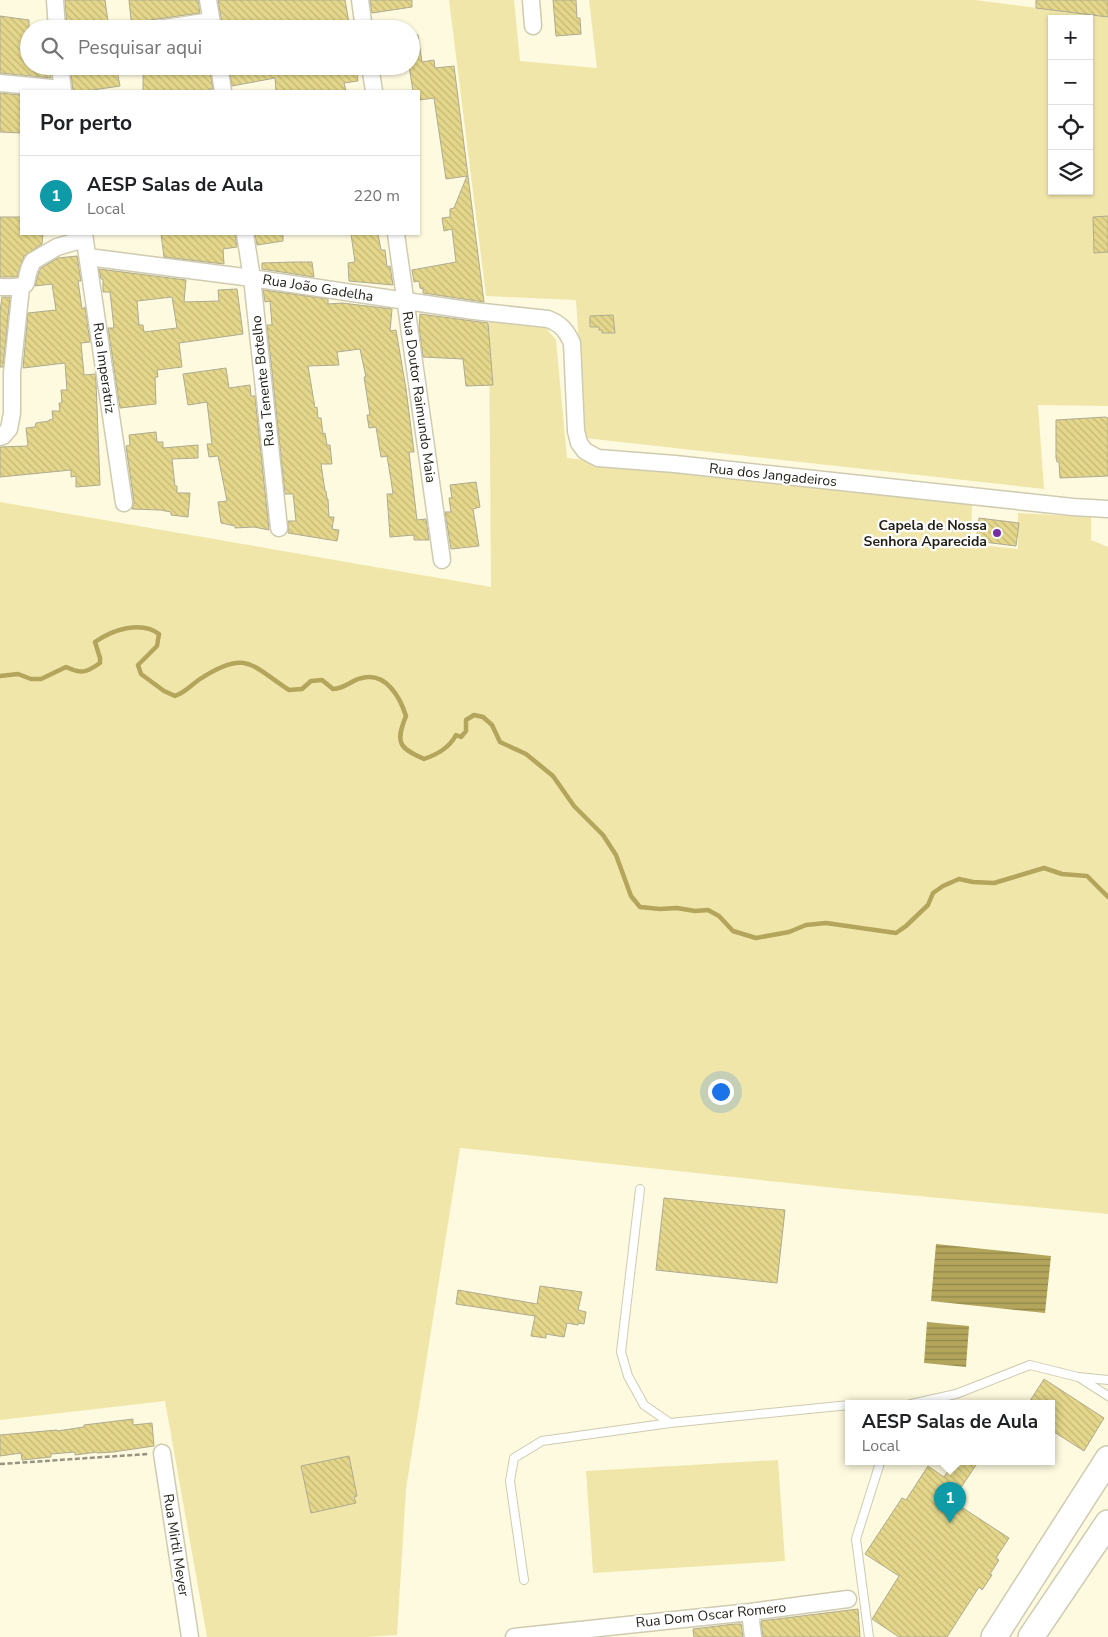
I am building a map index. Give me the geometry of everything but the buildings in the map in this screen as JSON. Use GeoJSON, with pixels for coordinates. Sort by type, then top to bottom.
{"type":"FeatureCollection","features":[{"type":"Feature","properties":{"kind":"main road"},"geometry":{"type":"LineString","coordinates":[[994,1637],[1108,1459]]}},
{"type":"Feature","properties":{"kind":"main road"},"geometry":{"type":"LineString","coordinates":[[1031,1637],[1108,1524]]}},
{"type":"Feature","properties":{"kind":"street"},"geometry":{"type":"LineString","coordinates":[[55,0],[56,20]]}},
{"type":"Feature","properties":{"kind":"street"},"geometry":{"type":"LineString","coordinates":[[208,0],[211,20]]}},
{"type":"Feature","properties":{"kind":"street"},"geometry":{"type":"LineString","coordinates":[[360,0],[363,20]]}},
{"type":"Feature","properties":{"kind":"street"},"geometry":{"type":"LineString","coordinates":[[531,0],[533,26]]}},
{"type":"Feature","properties":{"kind":"street"},"geometry":{"type":"LineString","coordinates":[[0,83],[62,90],[61,75]]}},
{"type":"Feature","properties":{"kind":"street"},"geometry":{"type":"LineString","coordinates":[[219,75],[222,90]]}},
{"type":"Feature","properties":{"kind":"street"},"geometry":{"type":"LineString","coordinates":[[371,75],[374,90]]}},
{"type":"Feature","properties":{"kind":"street","name":"Rua Tenente Botelho"},"geometry":{"type":"LineString","coordinates":[[245,235],[252,278],[279,528]]}},
{"type":"Feature","properties":{"kind":"street","name":"Rua Doutor Raimundo Maia"},"geometry":{"type":"LineString","coordinates":[[396,235],[442,560]]}},
{"type":"Feature","properties":{"kind":"street"},"geometry":{"type":"LineString","coordinates":[[0,287],[21,287],[27,283],[33,261],[57,246],[84,236]]}},
{"type":"Feature","properties":{"kind":"street","name":"Rua Imperatriz"},"geometry":{"type":"LineString","coordinates":[[84,236],[124,503]]}},
{"type":"Feature","properties":{"kind":"street","name":"Rua João Gadelha"},"geometry":{"type":"LineString","coordinates":[[88,257],[252,278],[406,302],[548,319]]}},
{"type":"Feature","properties":{"kind":"street"},"geometry":{"type":"LineString","coordinates":[[0,437],[9,429],[12,413],[9,372],[21,287]]}},
{"type":"Feature","properties":{"kind":"street","name":"Rua dos Jangadeiros"},"geometry":{"type":"LineString","coordinates":[[548,319],[559,323],[566,331],[572,343],[576,432],[579,443],[585,451],[598,458],[676,464],[1064,506],[1108,508]]}},
{"type":"Feature","properties":{"kind":"street","name":"Rua Mirtil Meyer"},"geometry":{"type":"LineString","coordinates":[[162,1453],[190,1637]]}},
{"type":"Feature","properties":{"kind":"street","name":"Rua Dom Oscar Romero"},"geometry":{"type":"LineString","coordinates":[[514,1637],[750,1612],[848,1599]]}},
{"type":"Feature","properties":{"kind":"street"},"geometry":{"type":"LineString","coordinates":[[750,1612],[753,1637]]}},
{"type":"Feature","properties":{"kind":"lane"},"geometry":{"type":"LineString","coordinates":[[640,1189],[621,1352],[628,1376],[644,1406],[670,1423]]}},
{"type":"Feature","properties":{"kind":"lane"},"geometry":{"type":"LineString","coordinates":[[929,1400],[956,1394],[1030,1365],[1078,1377],[1108,1380]]}},
{"type":"Feature","properties":{"kind":"lane"},"geometry":{"type":"LineString","coordinates":[[1078,1377],[1108,1396]]}},
{"type":"Feature","properties":{"kind":"lane"},"geometry":{"type":"LineString","coordinates":[[524,1580],[510,1481],[514,1458],[542,1441],[670,1423],[845,1405]]}},
{"type":"Feature","properties":{"kind":"lane"},"geometry":{"type":"LineString","coordinates":[[869,1637],[856,1539],[877,1465]]}},
{"type":"Feature","properties":{"kind":"path"},"geometry":{"type":"LineString","coordinates":[[0,1464],[162,1453]]}},
{"type":"Feature","properties":{"kind":"shaded area"},"geometry":{"type":"Polygon","coordinates":[[[449,0],[514,0],[520,61],[597,68],[589,0],[975,0],[1092,15],[1048,15],[1048,195],[1093,195],[1093,15],[1108,17],[1108,406],[1038,405],[1044,489],[585,438],[576,300],[486,296],[449,0]]]}},
{"type":"Feature","properties":{"kind":"shaded area"},"geometry":{"type":"Polygon","coordinates":[[[489,322],[543,324],[556,340],[567,458],[972,502],[971,544],[1018,549],[1018,513],[1091,517],[1091,540],[1108,547],[1108,1214],[845,1189],[460,1148],[406,1489],[397,1635],[366,1637],[207,1637],[165,1401],[0,1420],[0,502],[491,587],[489,322]]]}},
{"type":"Feature","properties":{"kind":"shaded area"},"geometry":{"type":"Polygon","coordinates":[[[936,1244],[1051,1256],[1045,1313],[931,1301],[936,1244]]]}},
{"type":"Feature","properties":{"kind":"shaded area"},"geometry":{"type":"Polygon","coordinates":[[[927,1322],[969,1326],[966,1367],[924,1363],[927,1322]]]}},
{"type":"Feature","properties":{"kind":"shaded area"},"geometry":{"type":"Polygon","coordinates":[[[778,1460],[785,1561],[593,1573],[586,1471],[778,1460]]]}},
{"type":"Feature","properties":{"kind":"waterway"},"geometry":{"type":"LineString","coordinates":[[0,676],[18,674],[31,679],[41,679],[66,667],[76,671],[87,671],[100,663],[95,642],[110,634],[135,627],[152,630],[159,634],[157,646],[138,665],[141,674],[164,691],[175,696],[215,670],[238,663],[248,664],[256,668],[289,690],[302,689],[311,681],[322,680],[333,689],[362,678],[371,677],[378,679],[385,682],[396,694],[406,716],[400,739],[404,748],[424,759],[443,750],[456,735],[461,737],[466,731],[466,720],[474,715],[483,717],[492,725],[500,742],[526,754],[553,776],[574,806],[603,835],[616,855],[631,896],[640,907],[677,908],[695,911],[708,910],[719,916],[733,931],[756,938],[789,932],[806,925],[826,923],[896,933],[928,905],[933,893],[943,886],[959,879],[994,883],[1044,868],[1062,874],[1087,876],[1108,897]]}},
{"type":"Feature","properties":{"kind":"place","name":"Capela de Nossa Senhora Aparecida"},"geometry":{"type":"Point","coordinates":[997,533]}},
{"type":"Feature","properties":{"kind":"place","name":"AESP Salas de Aula"},"geometry":{"type":"Point","coordinates":[950,1523]}}]}
